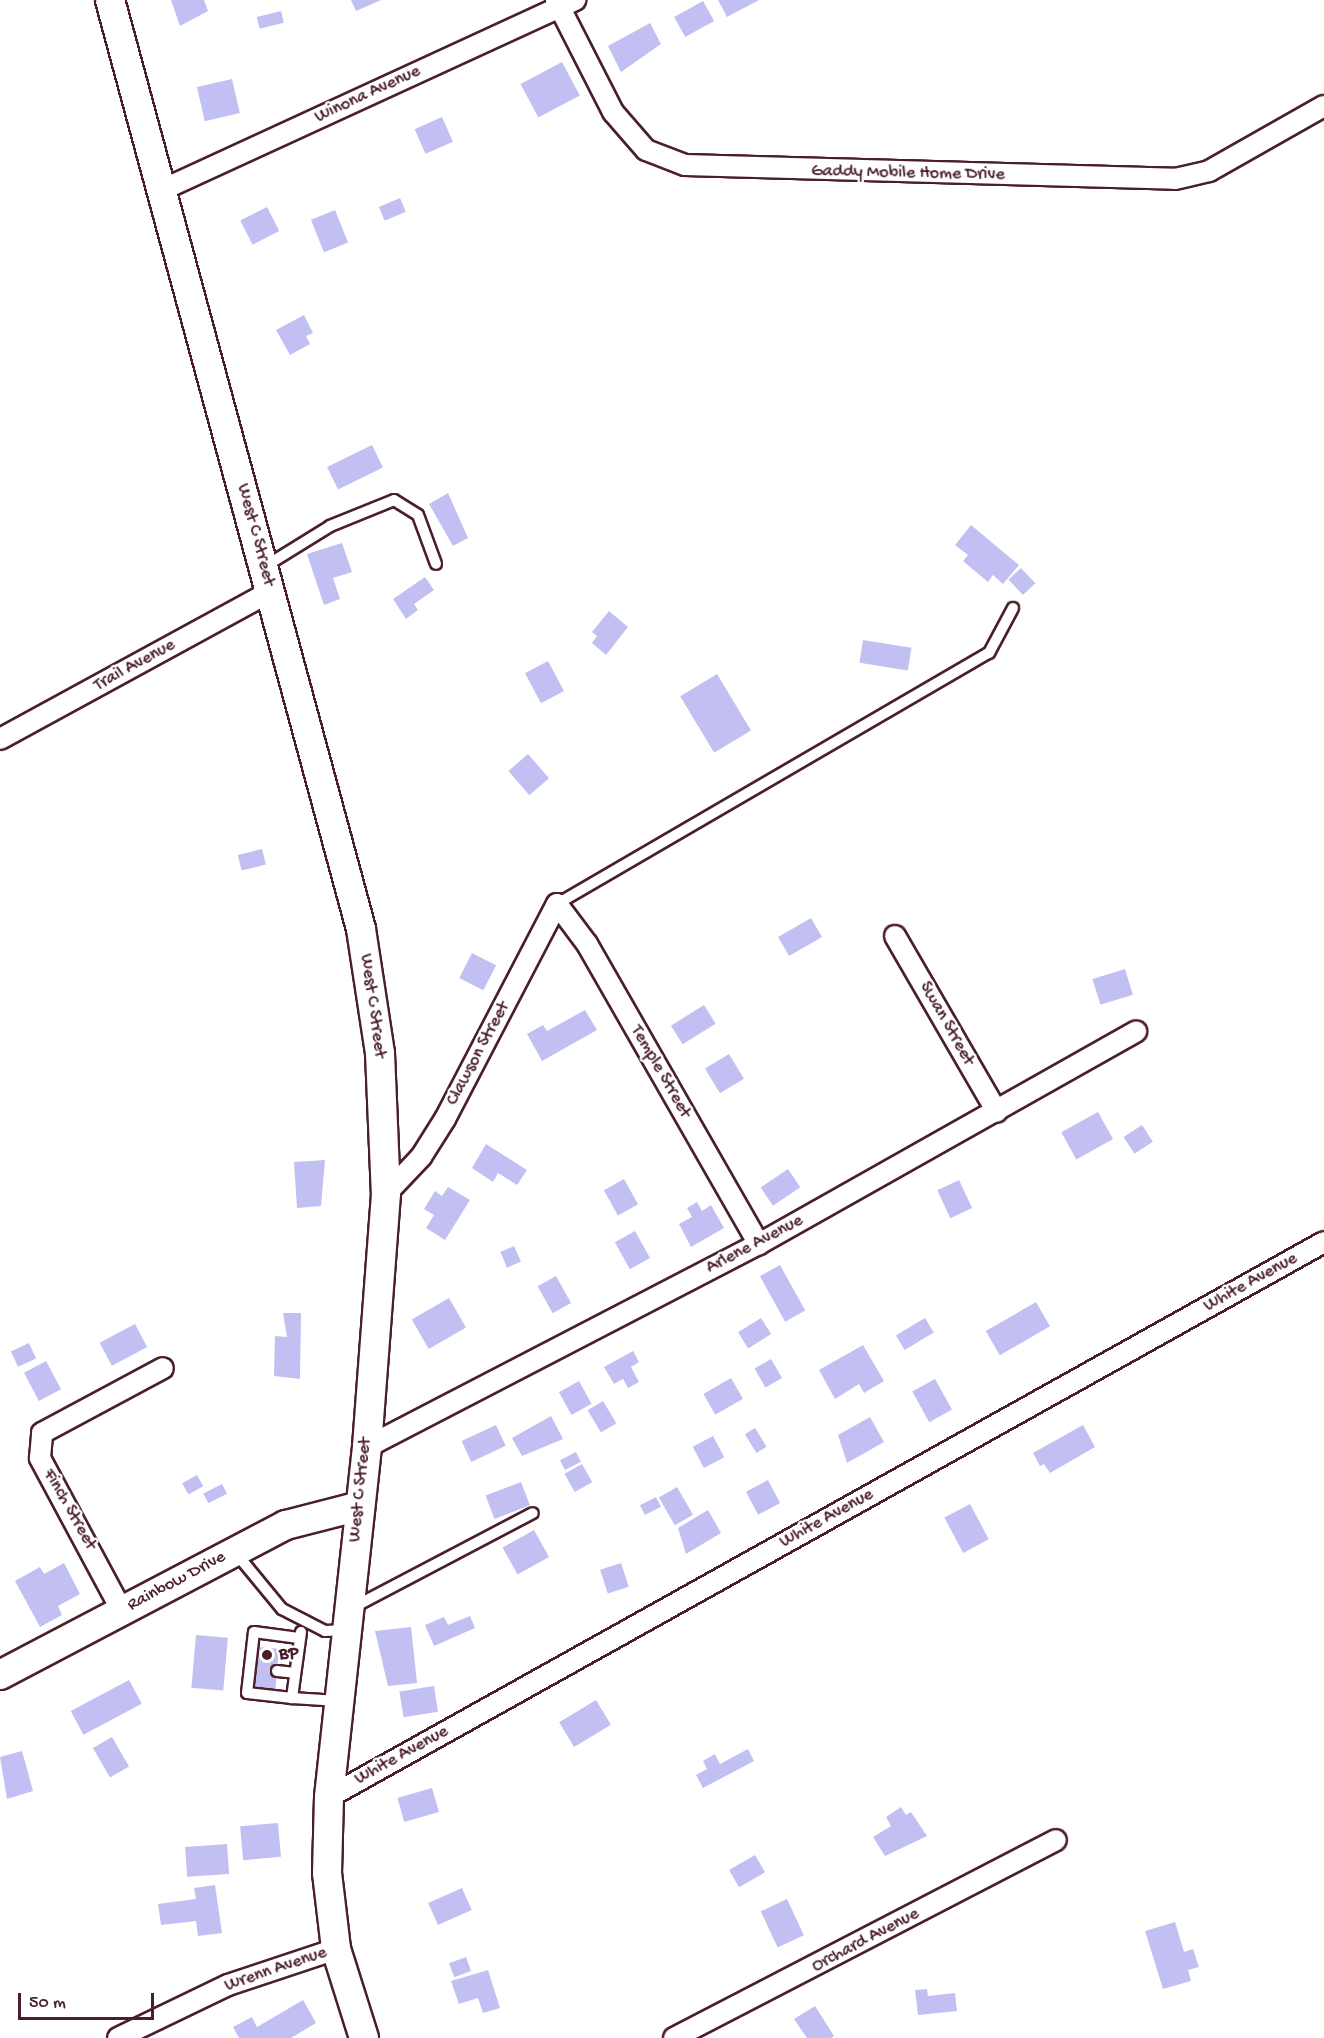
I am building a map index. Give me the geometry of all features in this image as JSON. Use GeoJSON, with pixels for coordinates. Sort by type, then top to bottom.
{"type":"FeatureCollection","features":[{"type":"Feature","properties":{"kind":"main road","name":"West C Street"},"geometry":{"type":"LineString","coordinates":[[110,0],[361,929],[380,1053],[386,1194],[367,1447],[329,1797],[327,1873],[336,1949],[364,2038]]}},
{"type":"Feature","properties":{"kind":"main road","name":"Rainbow Drive"},"geometry":{"type":"LineString","coordinates":[[0,1675],[286,1525],[360,1506]]}},
{"type":"Feature","properties":{"kind":"street","name":"Winona Avenue"},"geometry":{"type":"LineString","coordinates":[[162,190],[563,2]]}},
{"type":"Feature","properties":{"kind":"street","name":"Gaddy Mobile Home Drive"},"geometry":{"type":"LineString","coordinates":[[563,2],[613,112],[646,150],[685,165],[1175,179],[1209,171],[1324,106]]}},
{"type":"Feature","properties":{"kind":"street","name":"Trail Avenue"},"geometry":{"type":"LineString","coordinates":[[0,740],[267,579]]}},
{"type":"Feature","properties":{"kind":"street","name":"Clawson Street"},"geometry":{"type":"LineString","coordinates":[[386,1194],[421,1157],[445,1119],[557,904]]}},
{"type":"Feature","properties":{"kind":"street","name":"Temple Street"},"geometry":{"type":"LineString","coordinates":[[557,904],[587,944],[759,1244]]}},
{"type":"Feature","properties":{"kind":"street","name":"Swan Street"},"geometry":{"type":"LineString","coordinates":[[895,936],[997,1112]]}},
{"type":"Feature","properties":{"kind":"street","name":"Arlene Avenue"},"geometry":{"type":"LineString","coordinates":[[367,1447],[759,1244],[1136,1032]]}},
{"type":"Feature","properties":{"kind":"street","name":"White Avenue"},"geometry":{"type":"LineString","coordinates":[[329,1797],[1324,1242]]}},
{"type":"Feature","properties":{"kind":"street","name":"Finch Street"},"geometry":{"type":"LineString","coordinates":[[122,1611],[40,1458],[42,1433],[163,1368]]}},
{"type":"Feature","properties":{"kind":"street","name":"Orchard Avenue"},"geometry":{"type":"LineString","coordinates":[[674,2038],[1056,1840]]}},
{"type":"Feature","properties":{"kind":"street","name":"Wrenn Avenue"},"geometry":{"type":"LineString","coordinates":[[118,2038],[228,1985],[336,1949]]}},
{"type":"Feature","properties":{"kind":"lane"},"geometry":{"type":"LineString","coordinates":[[267,579],[330,526],[393,500],[418,515],[436,564]]}},
{"type":"Feature","properties":{"kind":"lane"},"geometry":{"type":"LineString","coordinates":[[557,904],[988,653],[1013,608]]}},
{"type":"Feature","properties":{"kind":"lane"},"geometry":{"type":"LineString","coordinates":[[235,1552],[282,1609],[302,1623],[348,1620],[533,1513]]}},
{"type":"Feature","properties":{"kind":"lane"},"geometry":{"type":"LineString","coordinates":[[292,1698],[302,1623]]}},
{"type":"Feature","properties":{"kind":"lane"},"geometry":{"type":"LineString","coordinates":[[299,1638],[254,1632],[253,1669],[247,1693],[339,1701]]}},
{"type":"Feature","properties":{"kind":"lane"},"geometry":{"type":"LineString","coordinates":[[277,1671],[295,1673]]}},
{"type":"Feature","properties":{"kind":"building"},"geometry":{"type":"Polygon","coordinates":[[[171,0],[204,0],[208,11],[180,26],[171,0]]]}},
{"type":"Feature","properties":{"kind":"building"},"geometry":{"type":"Polygon","coordinates":[[[351,0],[381,0],[356,11],[351,0]]]}},
{"type":"Feature","properties":{"kind":"building"},"geometry":{"type":"Polygon","coordinates":[[[718,0],[759,0],[727,17],[718,0]]]}},
{"type":"Feature","properties":{"kind":"building"},"geometry":{"type":"Polygon","coordinates":[[[703,1],[714,21],[685,37],[674,17],[703,1]]]}},
{"type":"Feature","properties":{"kind":"building"},"geometry":{"type":"Polygon","coordinates":[[[281,11],[284,23],[260,29],[257,17],[281,11]]]}},
{"type":"Feature","properties":{"kind":"building"},"geometry":{"type":"Polygon","coordinates":[[[650,23],[661,44],[621,72],[608,46],[650,23]]]}},
{"type":"Feature","properties":{"kind":"building"},"geometry":{"type":"Polygon","coordinates":[[[562,62],[580,96],[538,118],[521,84],[562,62]]]}},
{"type":"Feature","properties":{"kind":"building"},"geometry":{"type":"Polygon","coordinates":[[[232,79],[240,113],[205,121],[197,87],[232,79]]]}},
{"type":"Feature","properties":{"kind":"building"},"geometry":{"type":"Polygon","coordinates":[[[442,117],[453,142],[426,154],[415,129],[442,117]]]}},
{"type":"Feature","properties":{"kind":"building"},"geometry":{"type":"Polygon","coordinates":[[[400,198],[406,212],[385,221],[379,207],[400,198]]]}},
{"type":"Feature","properties":{"kind":"building"},"geometry":{"type":"Polygon","coordinates":[[[267,207],[279,231],[253,245],[240,221],[267,207]]]}},
{"type":"Feature","properties":{"kind":"building"},"geometry":{"type":"Polygon","coordinates":[[[335,210],[348,242],[324,252],[311,220],[335,210]]]}},
{"type":"Feature","properties":{"kind":"building"},"geometry":{"type":"Polygon","coordinates":[[[304,315],[313,333],[306,336],[310,344],[290,355],[276,330],[304,315]]]}},
{"type":"Feature","properties":{"kind":"building"},"geometry":{"type":"Polygon","coordinates":[[[372,445],[383,467],[338,489],[327,467],[372,445]]]}},
{"type":"Feature","properties":{"kind":"building"},"geometry":{"type":"Polygon","coordinates":[[[448,493],[468,538],[453,546],[429,504],[448,493]]]}},
{"type":"Feature","properties":{"kind":"building"},"geometry":{"type":"Polygon","coordinates":[[[971,525],[1019,565],[1003,584],[993,575],[988,582],[963,561],[968,555],[955,545],[971,525]]]}},
{"type":"Feature","properties":{"kind":"building"},"geometry":{"type":"Polygon","coordinates":[[[342,543],[352,572],[333,578],[340,599],[324,605],[307,554],[342,543]]]}},
{"type":"Feature","properties":{"kind":"building"},"geometry":{"type":"Polygon","coordinates":[[[1021,568],[1035,583],[1023,595],[1009,580],[1021,568]]]}},
{"type":"Feature","properties":{"kind":"building"},"geometry":{"type":"Polygon","coordinates":[[[425,577],[434,590],[414,604],[418,610],[406,619],[393,599],[425,577]]]}},
{"type":"Feature","properties":{"kind":"building"},"geometry":{"type":"Polygon","coordinates":[[[609,611],[628,627],[606,655],[592,643],[597,636],[592,632],[609,611]]]}},
{"type":"Feature","properties":{"kind":"building"},"geometry":{"type":"Polygon","coordinates":[[[863,640],[911,648],[908,670],[859,663],[863,640]]]}},
{"type":"Feature","properties":{"kind":"building"},"geometry":{"type":"Polygon","coordinates":[[[548,661],[564,691],[541,703],[525,673],[548,661]]]}},
{"type":"Feature","properties":{"kind":"building"},"geometry":{"type":"Polygon","coordinates":[[[717,674],[751,731],[714,753],[680,696],[717,674]]]}},
{"type":"Feature","properties":{"kind":"building"},"geometry":{"type":"Polygon","coordinates":[[[528,754],[549,778],[529,795],[508,771],[528,754]]]}},
{"type":"Feature","properties":{"kind":"building"},"geometry":{"type":"Polygon","coordinates":[[[262,849],[266,865],[242,871],[238,855],[262,849]]]}},
{"type":"Feature","properties":{"kind":"building"},"geometry":{"type":"Polygon","coordinates":[[[811,918],[822,937],[789,956],[778,937],[811,918]]]}},
{"type":"Feature","properties":{"kind":"building"},"geometry":{"type":"Polygon","coordinates":[[[472,953],[496,965],[483,990],[459,978],[472,953]]]}},
{"type":"Feature","properties":{"kind":"building"},"geometry":{"type":"Polygon","coordinates":[[[1125,969],[1133,995],[1100,1005],[1092,979],[1125,969]]]}},
{"type":"Feature","properties":{"kind":"building"},"geometry":{"type":"Polygon","coordinates":[[[704,1005],[716,1024],[683,1044],[671,1026],[704,1005]]]}},
{"type":"Feature","properties":{"kind":"building"},"geometry":{"type":"Polygon","coordinates":[[[585,1010],[597,1030],[542,1061],[527,1034],[543,1025],[547,1031],[585,1010]]]}},
{"type":"Feature","properties":{"kind":"building"},"geometry":{"type":"Polygon","coordinates":[[[729,1054],[744,1079],[720,1093],[705,1068],[729,1054]]]}},
{"type":"Feature","properties":{"kind":"building"},"geometry":{"type":"Polygon","coordinates":[[[1098,1112],[1113,1139],[1076,1159],[1061,1132],[1098,1112]]]}},
{"type":"Feature","properties":{"kind":"building"},"geometry":{"type":"Polygon","coordinates":[[[1142,1125],[1153,1142],[1134,1154],[1124,1137],[1142,1125]]]}},
{"type":"Feature","properties":{"kind":"building"},"geometry":{"type":"Polygon","coordinates":[[[486,1144],[527,1170],[517,1185],[498,1173],[493,1182],[472,1168],[486,1144]]]}},
{"type":"Feature","properties":{"kind":"building"},"geometry":{"type":"Polygon","coordinates":[[[325,1160],[321,1206],[297,1208],[294,1162],[325,1160]]]}},
{"type":"Feature","properties":{"kind":"building"},"geometry":{"type":"Polygon","coordinates":[[[788,1169],[800,1187],[773,1206],[761,1187],[788,1169]]]}},
{"type":"Feature","properties":{"kind":"building"},"geometry":{"type":"Polygon","coordinates":[[[624,1179],[638,1204],[618,1216],[604,1190],[624,1179]]]}},
{"type":"Feature","properties":{"kind":"building"},"geometry":{"type":"Polygon","coordinates":[[[959,1180],[972,1208],[950,1218],[937,1190],[959,1180]]]}},
{"type":"Feature","properties":{"kind":"building"},"geometry":{"type":"Polygon","coordinates":[[[448,1187],[470,1200],[445,1240],[426,1228],[434,1215],[424,1209],[435,1191],[442,1196],[448,1187]]]}},
{"type":"Feature","properties":{"kind":"building"},"geometry":{"type":"Polygon","coordinates":[[[697,1202],[702,1211],[711,1205],[724,1228],[691,1247],[679,1224],[692,1217],[687,1208],[697,1202]]]}},
{"type":"Feature","properties":{"kind":"building"},"geometry":{"type":"Polygon","coordinates":[[[635,1231],[650,1258],[630,1269],[615,1242],[635,1231]]]}},
{"type":"Feature","properties":{"kind":"building"},"geometry":{"type":"Polygon","coordinates":[[[514,1246],[521,1262],[507,1268],[500,1252],[514,1246]]]}},
{"type":"Feature","properties":{"kind":"building"},"geometry":{"type":"Polygon","coordinates":[[[780,1265],[805,1310],[785,1322],[760,1276],[780,1265]]]}},
{"type":"Feature","properties":{"kind":"building"},"geometry":{"type":"Polygon","coordinates":[[[556,1276],[571,1303],[553,1313],[538,1286],[556,1276]]]}},
{"type":"Feature","properties":{"kind":"building"},"geometry":{"type":"Polygon","coordinates":[[[449,1298],[466,1327],[429,1349],[412,1320],[449,1298]]]}},
{"type":"Feature","properties":{"kind":"building"},"geometry":{"type":"Polygon","coordinates":[[[1036,1302],[1050,1326],[1000,1355],[986,1331],[1036,1302]]]}},
{"type":"Feature","properties":{"kind":"building"},"geometry":{"type":"Polygon","coordinates":[[[283,1313],[301,1313],[300,1379],[274,1376],[275,1336],[287,1337],[283,1313]]]}},
{"type":"Feature","properties":{"kind":"building"},"geometry":{"type":"Polygon","coordinates":[[[761,1318],[771,1334],[748,1348],[738,1332],[761,1318]]]}},
{"type":"Feature","properties":{"kind":"building"},"geometry":{"type":"Polygon","coordinates":[[[925,1318],[934,1333],[905,1350],[896,1336],[925,1318]]]}},
{"type":"Feature","properties":{"kind":"building"},"geometry":{"type":"Polygon","coordinates":[[[135,1324],[147,1347],[112,1366],[100,1343],[135,1324]]]}},
{"type":"Feature","properties":{"kind":"building"},"geometry":{"type":"Polygon","coordinates":[[[29,1343],[36,1358],[18,1367],[11,1351],[29,1343]]]}},
{"type":"Feature","properties":{"kind":"building"},"geometry":{"type":"Polygon","coordinates":[[[863,1345],[884,1381],[864,1393],[859,1384],[835,1399],[819,1370],[863,1345]]]}},
{"type":"Feature","properties":{"kind":"building"},"geometry":{"type":"Polygon","coordinates":[[[633,1351],[639,1362],[631,1367],[639,1382],[628,1388],[623,1379],[614,1384],[604,1367],[633,1351]]]}},
{"type":"Feature","properties":{"kind":"building"},"geometry":{"type":"Polygon","coordinates":[[[771,1359],[782,1378],[766,1388],[755,1368],[771,1359]]]}},
{"type":"Feature","properties":{"kind":"building"},"geometry":{"type":"Polygon","coordinates":[[[46,1361],[61,1389],[39,1401],[24,1373],[46,1361]]]}},
{"type":"Feature","properties":{"kind":"building"},"geometry":{"type":"Polygon","coordinates":[[[731,1378],[743,1399],[715,1415],[703,1394],[731,1378]]]}},
{"type":"Feature","properties":{"kind":"building"},"geometry":{"type":"Polygon","coordinates":[[[935,1379],[952,1410],[929,1422],[912,1392],[935,1379]]]}},
{"type":"Feature","properties":{"kind":"building"},"geometry":{"type":"Polygon","coordinates":[[[579,1381],[592,1404],[571,1415],[559,1392],[579,1381]]]}},
{"type":"Feature","properties":{"kind":"building"},"geometry":{"type":"Polygon","coordinates":[[[603,1401],[616,1423],[601,1433],[588,1410],[603,1401]]]}},
{"type":"Feature","properties":{"kind":"building"},"geometry":{"type":"Polygon","coordinates":[[[551,1416],[563,1439],[522,1456],[512,1438],[551,1416]]]}},
{"type":"Feature","properties":{"kind":"building"},"geometry":{"type":"Polygon","coordinates":[[[870,1417],[884,1442],[847,1463],[838,1435],[870,1417]]]}},
{"type":"Feature","properties":{"kind":"building"},"geometry":{"type":"Polygon","coordinates":[[[496,1425],[506,1446],[471,1462],[462,1441],[496,1425]]]}},
{"type":"Feature","properties":{"kind":"building"},"geometry":{"type":"Polygon","coordinates":[[[1083,1425],[1095,1447],[1050,1473],[1044,1464],[1040,1466],[1033,1453],[1083,1425]]]}},
{"type":"Feature","properties":{"kind":"building"},"geometry":{"type":"Polygon","coordinates":[[[755,1428],[767,1447],[756,1453],[745,1434],[755,1428]]]}},
{"type":"Feature","properties":{"kind":"building"},"geometry":{"type":"Polygon","coordinates":[[[713,1436],[724,1457],[704,1468],[693,1447],[713,1436]]]}},
{"type":"Feature","properties":{"kind":"building"},"geometry":{"type":"Polygon","coordinates":[[[576,1452],[581,1462],[565,1470],[560,1460],[576,1452]]]}},
{"type":"Feature","properties":{"kind":"building"},"geometry":{"type":"Polygon","coordinates":[[[582,1464],[592,1482],[575,1492],[565,1474],[582,1464]]]}},
{"type":"Feature","properties":{"kind":"building"},"geometry":{"type":"Polygon","coordinates":[[[197,1475],[203,1486],[188,1495],[182,1483],[197,1475]]]}},
{"type":"Feature","properties":{"kind":"building"},"geometry":{"type":"Polygon","coordinates":[[[768,1480],[780,1503],[758,1515],[746,1492],[768,1480]]]}},
{"type":"Feature","properties":{"kind":"building"},"geometry":{"type":"Polygon","coordinates":[[[521,1482],[530,1505],[494,1519],[486,1496],[521,1482]]]}},
{"type":"Feature","properties":{"kind":"building"},"geometry":{"type":"Polygon","coordinates":[[[222,1484],[227,1494],[208,1503],[203,1494],[222,1484]]]}},
{"type":"Feature","properties":{"kind":"building"},"geometry":{"type":"Polygon","coordinates":[[[677,1487],[693,1515],[675,1525],[659,1498],[677,1487]]]}},
{"type":"Feature","properties":{"kind":"building"},"geometry":{"type":"Polygon","coordinates":[[[656,1497],[661,1507],[645,1515],[640,1505],[656,1497]]]}},
{"type":"Feature","properties":{"kind":"building"},"geometry":{"type":"Polygon","coordinates":[[[970,1504],[989,1539],[963,1553],[944,1518],[970,1504]]]}},
{"type":"Feature","properties":{"kind":"building"},"geometry":{"type":"Polygon","coordinates":[[[708,1510],[721,1533],[686,1554],[678,1528],[708,1510]]]}},
{"type":"Feature","properties":{"kind":"building"},"geometry":{"type":"Polygon","coordinates":[[[534,1530],[549,1557],[518,1575],[503,1547],[534,1530]]]}},
{"type":"Feature","properties":{"kind":"building"},"geometry":{"type":"Polygon","coordinates":[[[64,1563],[80,1594],[58,1606],[62,1615],[40,1627],[15,1581],[40,1567],[44,1574],[64,1563]]]}},
{"type":"Feature","properties":{"kind":"building"},"geometry":{"type":"Polygon","coordinates":[[[621,1563],[629,1587],[608,1594],[600,1570],[621,1563]]]}},
{"type":"Feature","properties":{"kind":"building"},"geometry":{"type":"Polygon","coordinates":[[[470,1616],[475,1628],[434,1646],[425,1625],[444,1617],[448,1625],[470,1616]]]}},
{"type":"Feature","properties":{"kind":"building"},"geometry":{"type":"Polygon","coordinates":[[[411,1627],[417,1683],[388,1686],[375,1631],[411,1627]]]}},
{"type":"Feature","properties":{"kind":"building"},"geometry":{"type":"Polygon","coordinates":[[[196,1635],[228,1638],[223,1691],[191,1688],[196,1635]]]}},
{"type":"Feature","properties":{"kind":"building"},"geometry":{"type":"Polygon","coordinates":[[[258,1647],[279,1649],[275,1691],[254,1689],[258,1647]]]}},
{"type":"Feature","properties":{"kind":"building"},"geometry":{"type":"Polygon","coordinates":[[[129,1680],[142,1704],[83,1735],[71,1711],[129,1680]]]}},
{"type":"Feature","properties":{"kind":"building"},"geometry":{"type":"Polygon","coordinates":[[[434,1686],[438,1712],[403,1717],[399,1691],[434,1686]]]}},
{"type":"Feature","properties":{"kind":"building"},"geometry":{"type":"Polygon","coordinates":[[[596,1700],[611,1725],[574,1747],[559,1722],[596,1700]]]}},
{"type":"Feature","properties":{"kind":"building"},"geometry":{"type":"Polygon","coordinates":[[[112,1737],[129,1766],[110,1777],[93,1748],[112,1737]]]}},
{"type":"Feature","properties":{"kind":"building"},"geometry":{"type":"Polygon","coordinates":[[[748,1749],[754,1761],[703,1788],[696,1775],[707,1769],[703,1761],[715,1754],[720,1764],[748,1749]]]}},
{"type":"Feature","properties":{"kind":"building"},"geometry":{"type":"Polygon","coordinates":[[[22,1751],[33,1791],[7,1799],[0,1757],[22,1751]]]}},
{"type":"Feature","properties":{"kind":"building"},"geometry":{"type":"Polygon","coordinates":[[[432,1788],[439,1812],[404,1822],[397,1798],[432,1788]]]}},
{"type":"Feature","properties":{"kind":"building"},"geometry":{"type":"Polygon","coordinates":[[[901,1807],[906,1815],[911,1812],[927,1836],[885,1856],[873,1837],[891,1826],[886,1817],[901,1807]]]}},
{"type":"Feature","properties":{"kind":"building"},"geometry":{"type":"Polygon","coordinates":[[[278,1823],[281,1857],[243,1860],[240,1826],[278,1823]]]}},
{"type":"Feature","properties":{"kind":"building"},"geometry":{"type":"Polygon","coordinates":[[[227,1844],[229,1874],[187,1877],[185,1847],[227,1844]]]}},
{"type":"Feature","properties":{"kind":"building"},"geometry":{"type":"Polygon","coordinates":[[[755,1855],[765,1872],[739,1887],[729,1870],[755,1855]]]}},
{"type":"Feature","properties":{"kind":"building"},"geometry":{"type":"Polygon","coordinates":[[[215,1885],[222,1933],[198,1936],[196,1921],[161,1925],[158,1904],[196,1899],[194,1888],[215,1885]]]}},
{"type":"Feature","properties":{"kind":"building"},"geometry":{"type":"Polygon","coordinates":[[[462,1888],[472,1910],[438,1925],[428,1903],[462,1888]]]}},
{"type":"Feature","properties":{"kind":"building"},"geometry":{"type":"Polygon","coordinates":[[[787,1899],[804,1935],[778,1948],[761,1911],[787,1899]]]}},
{"type":"Feature","properties":{"kind":"building"},"geometry":{"type":"Polygon","coordinates":[[[1175,1922],[1184,1952],[1193,1949],[1199,1967],[1188,1970],[1191,1981],[1163,1989],[1145,1931],[1175,1922]]]}},
{"type":"Feature","properties":{"kind":"building"},"geometry":{"type":"Polygon","coordinates":[[[466,1957],[471,1971],[454,1977],[449,1963],[466,1957]]]}},
{"type":"Feature","properties":{"kind":"building"},"geometry":{"type":"Polygon","coordinates":[[[488,1970],[500,2008],[483,2013],[478,1998],[459,2004],[451,1981],[488,1970]]]}},
{"type":"Feature","properties":{"kind":"building"},"geometry":{"type":"Polygon","coordinates":[[[927,1989],[928,1996],[955,1993],[957,2011],[918,2015],[915,1990],[927,1989]]]}},
{"type":"Feature","properties":{"kind":"building"},"geometry":{"type":"Polygon","coordinates":[[[303,2000],[316,2023],[291,2038],[239,2038],[233,2027],[252,2017],[257,2027],[303,2000]]]}},
{"type":"Feature","properties":{"kind":"building"},"geometry":{"type":"Polygon","coordinates":[[[815,2006],[834,2036],[831,2038],[807,2038],[794,2019],[815,2006]]]}},
{"type":"Feature","properties":{"kind":"place","name":"BP"},"geometry":{"type":"Point","coordinates":[267,1655]}}]}
